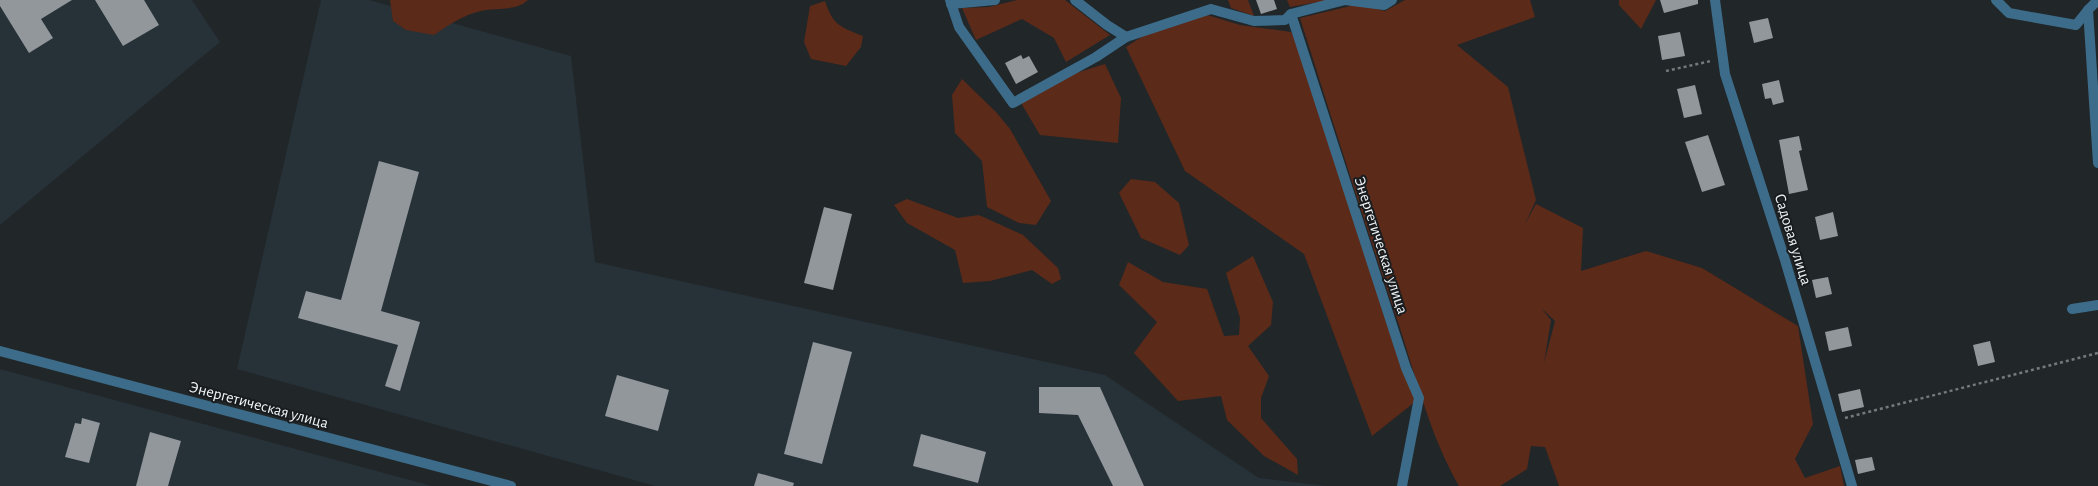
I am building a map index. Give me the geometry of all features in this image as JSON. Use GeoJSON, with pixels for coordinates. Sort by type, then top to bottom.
{"type":"FeatureCollection","features":[{"type":"Feature","properties":{"kind":"street"},"geometry":{"type":"LineString","coordinates":[[995,0],[950,2],[959,27],[1013,103],[1096,58],[1126,37],[1211,9],[1254,21],[1285,20],[1291,14],[1345,0],[1384,5],[1392,0]]}},
{"type":"Feature","properties":{"kind":"street"},"geometry":{"type":"LineString","coordinates":[[1075,0],[1107,26],[1126,37]]}},
{"type":"Feature","properties":{"kind":"street","name":"Садовая улица"},"geometry":{"type":"LineString","coordinates":[[1715,0],[1725,74],[1852,486]]}},
{"type":"Feature","properties":{"kind":"street"},"geometry":{"type":"LineString","coordinates":[[1996,0],[2009,13],[2076,25],[2098,0]]}},
{"type":"Feature","properties":{"kind":"street"},"geometry":{"type":"LineString","coordinates":[[2088,10],[2098,163]]}},
{"type":"Feature","properties":{"kind":"street","name":"Энергетическая улица"},"geometry":{"type":"LineString","coordinates":[[1291,14],[1406,368],[1419,398],[1402,486]]}},
{"type":"Feature","properties":{"kind":"street"},"geometry":{"type":"LineString","coordinates":[[2072,308],[2098,305]]}},
{"type":"Feature","properties":{"kind":"street","name":"Энергетическая улица"},"geometry":{"type":"LineString","coordinates":[[0,351],[511,486]]}},
{"type":"Feature","properties":{"kind":"path"},"geometry":{"type":"LineString","coordinates":[[1666,71],[1723,58]]}},
{"type":"Feature","properties":{"kind":"path"},"geometry":{"type":"LineString","coordinates":[[1833,421],[2098,353]]}},
{"type":"Feature","properties":{"kind":"shaded area"},"geometry":{"type":"Polygon","coordinates":[[[0,0],[192,0],[220,42],[0,225],[0,0]]]}},
{"type":"Feature","properties":{"kind":"shaded area"},"geometry":{"type":"Polygon","coordinates":[[[321,0],[369,0],[571,56],[595,262],[1105,375],[1259,478],[1327,486],[655,486],[237,369],[321,0]]]}},
{"type":"Feature","properties":{"kind":"shaded area"},"geometry":{"type":"Polygon","coordinates":[[[390,0],[528,0],[523,4],[512,8],[487,10],[468,15],[434,35],[406,30],[393,21],[390,0]]]}},
{"type":"Feature","properties":{"kind":"shaded area"},"geometry":{"type":"Polygon","coordinates":[[[1017,0],[1065,0],[1110,35],[1066,62],[1054,38],[1022,19],[976,40],[962,8],[989,7],[1017,0]]]}},
{"type":"Feature","properties":{"kind":"shaded area"},"geometry":{"type":"Polygon","coordinates":[[[1228,0],[1248,0],[1254,16],[1231,8],[1228,0]]]}},
{"type":"Feature","properties":{"kind":"shaded area"},"geometry":{"type":"Polygon","coordinates":[[[1287,0],[1330,0],[1290,7],[1287,0]]]}},
{"type":"Feature","properties":{"kind":"shaded area"},"geometry":{"type":"Polygon","coordinates":[[[1405,0],[1530,0],[1535,17],[1457,45],[1508,87],[1536,200],[1525,224],[1536,204],[1583,228],[1581,271],[1646,251],[1702,268],[1798,326],[1813,424],[1795,459],[1805,478],[1840,466],[1844,486],[1559,486],[1545,447],[1531,446],[1527,469],[1500,486],[1459,486],[1440,447],[1424,406],[1300,18],[1359,4],[1385,11],[1405,0]],[[1541,308],[1551,320],[1544,363],[1555,321],[1541,308]]]}},
{"type":"Feature","properties":{"kind":"shaded area"},"geometry":{"type":"Polygon","coordinates":[[[1619,0],[1656,0],[1641,29],[1619,5],[1619,0]]]}},
{"type":"Feature","properties":{"kind":"shaded area"},"geometry":{"type":"Polygon","coordinates":[[[825,1],[831,16],[835,21],[843,28],[863,36],[861,47],[846,66],[811,59],[804,42],[810,6],[825,1]]]}},
{"type":"Feature","properties":{"kind":"shaded area"},"geometry":{"type":"Polygon","coordinates":[[[1204,14],[1240,25],[1291,32],[1298,43],[1416,401],[1372,436],[1304,254],[1185,171],[1126,47],[1154,29],[1204,14]]]}},
{"type":"Feature","properties":{"kind":"shaded area"},"geometry":{"type":"Polygon","coordinates":[[[1105,64],[1121,98],[1118,143],[1040,135],[1021,103],[1073,74],[1105,64]]]}},
{"type":"Feature","properties":{"kind":"shaded area"},"geometry":{"type":"Polygon","coordinates":[[[962,79],[996,112],[1010,129],[1051,201],[1036,225],[1019,223],[987,207],[982,161],[955,133],[952,95],[962,79]]]}},
{"type":"Feature","properties":{"kind":"shaded area"},"geometry":{"type":"Polygon","coordinates":[[[1131,179],[1155,182],[1179,203],[1189,245],[1180,255],[1141,238],[1119,193],[1131,179]]]}},
{"type":"Feature","properties":{"kind":"shaded area"},"geometry":{"type":"Polygon","coordinates":[[[907,199],[958,218],[979,215],[1023,235],[1058,268],[1061,279],[1052,284],[1032,270],[990,281],[963,283],[955,250],[907,223],[894,205],[907,199]]]}},
{"type":"Feature","properties":{"kind":"shaded area"},"geometry":{"type":"Polygon","coordinates":[[[1253,256],[1273,302],[1271,325],[1248,346],[1269,376],[1261,398],[1261,418],[1297,459],[1298,475],[1264,456],[1227,420],[1221,396],[1178,401],[1134,353],[1157,322],[1119,285],[1128,262],[1163,282],[1207,289],[1224,336],[1239,335],[1240,318],[1226,273],[1253,256]]]}},
{"type":"Feature","properties":{"kind":"shaded area"},"geometry":{"type":"Polygon","coordinates":[[[0,369],[432,486],[0,486],[0,369]]]}},
{"type":"Feature","properties":{"kind":"building"},"geometry":{"type":"Polygon","coordinates":[[[0,0],[72,0],[41,19],[53,38],[29,53],[0,6],[0,0]]]}},
{"type":"Feature","properties":{"kind":"building"},"geometry":{"type":"Polygon","coordinates":[[[95,0],[144,0],[159,25],[123,46],[95,0]]]}},
{"type":"Feature","properties":{"kind":"building"},"geometry":{"type":"Polygon","coordinates":[[[1256,0],[1274,0],[1277,9],[1261,14],[1256,0]]]}},
{"type":"Feature","properties":{"kind":"building"},"geometry":{"type":"Polygon","coordinates":[[[1660,0],[1698,0],[1698,4],[1664,13],[1660,0]]]}},
{"type":"Feature","properties":{"kind":"building"},"geometry":{"type":"Polygon","coordinates":[[[1768,18],[1773,38],[1754,43],[1749,22],[1768,18]]]}},
{"type":"Feature","properties":{"kind":"building"},"geometry":{"type":"Polygon","coordinates":[[[1680,32],[1685,56],[1662,60],[1658,36],[1680,32]]]}},
{"type":"Feature","properties":{"kind":"building"},"geometry":{"type":"Polygon","coordinates":[[[1021,55],[1023,59],[1029,56],[1038,72],[1016,84],[1005,63],[1021,55]]]}},
{"type":"Feature","properties":{"kind":"building"},"geometry":{"type":"Polygon","coordinates":[[[1779,80],[1784,102],[1773,105],[1771,98],[1765,99],[1762,84],[1779,80]]]}},
{"type":"Feature","properties":{"kind":"building"},"geometry":{"type":"Polygon","coordinates":[[[1695,85],[1702,114],[1684,118],[1677,89],[1695,85]]]}},
{"type":"Feature","properties":{"kind":"building"},"geometry":{"type":"Polygon","coordinates":[[[1708,135],[1725,185],[1702,192],[1685,142],[1708,135]]]}},
{"type":"Feature","properties":{"kind":"building"},"geometry":{"type":"Polygon","coordinates":[[[1799,136],[1802,150],[1799,151],[1808,190],[1789,194],[1779,140],[1799,136]]]}},
{"type":"Feature","properties":{"kind":"building"},"geometry":{"type":"Polygon","coordinates":[[[379,161],[419,172],[381,311],[420,322],[400,391],[385,386],[398,345],[298,318],[306,291],[341,300],[379,161]]]}},
{"type":"Feature","properties":{"kind":"building"},"geometry":{"type":"Polygon","coordinates":[[[824,207],[852,214],[833,290],[804,283],[824,207]]]}},
{"type":"Feature","properties":{"kind":"building"},"geometry":{"type":"Polygon","coordinates":[[[1833,212],[1838,236],[1820,240],[1815,217],[1833,212]]]}},
{"type":"Feature","properties":{"kind":"building"},"geometry":{"type":"Polygon","coordinates":[[[1828,277],[1832,294],[1816,298],[1812,280],[1828,277]]]}},
{"type":"Feature","properties":{"kind":"building"},"geometry":{"type":"Polygon","coordinates":[[[1848,327],[1852,346],[1829,351],[1825,332],[1848,327]]]}},
{"type":"Feature","properties":{"kind":"building"},"geometry":{"type":"Polygon","coordinates":[[[1990,341],[1995,362],[1978,366],[1973,345],[1990,341]]]}},
{"type":"Feature","properties":{"kind":"building"},"geometry":{"type":"Polygon","coordinates":[[[813,342],[852,352],[822,464],[784,454],[813,342]]]}},
{"type":"Feature","properties":{"kind":"building"},"geometry":{"type":"Polygon","coordinates":[[[617,375],[669,390],[658,431],[605,416],[617,375]]]}},
{"type":"Feature","properties":{"kind":"building"},"geometry":{"type":"Polygon","coordinates":[[[1039,387],[1100,387],[1144,486],[1113,486],[1078,415],[1039,413],[1039,387]]]}},
{"type":"Feature","properties":{"kind":"building"},"geometry":{"type":"Polygon","coordinates":[[[1860,389],[1864,407],[1842,412],[1838,394],[1860,389]]]}},
{"type":"Feature","properties":{"kind":"building"},"geometry":{"type":"Polygon","coordinates":[[[82,418],[100,423],[89,463],[65,457],[75,423],[81,424],[82,418]]]}},
{"type":"Feature","properties":{"kind":"building"},"geometry":{"type":"Polygon","coordinates":[[[150,432],[181,441],[168,486],[136,486],[150,432]]]}},
{"type":"Feature","properties":{"kind":"building"},"geometry":{"type":"Polygon","coordinates":[[[921,434],[986,452],[978,483],[913,466],[921,434]]]}},
{"type":"Feature","properties":{"kind":"building"},"geometry":{"type":"Polygon","coordinates":[[[1872,457],[1875,470],[1858,474],[1855,460],[1872,457]]]}},
{"type":"Feature","properties":{"kind":"building"},"geometry":{"type":"Polygon","coordinates":[[[758,473],[794,483],[793,486],[754,486],[758,473]]]}}]}
